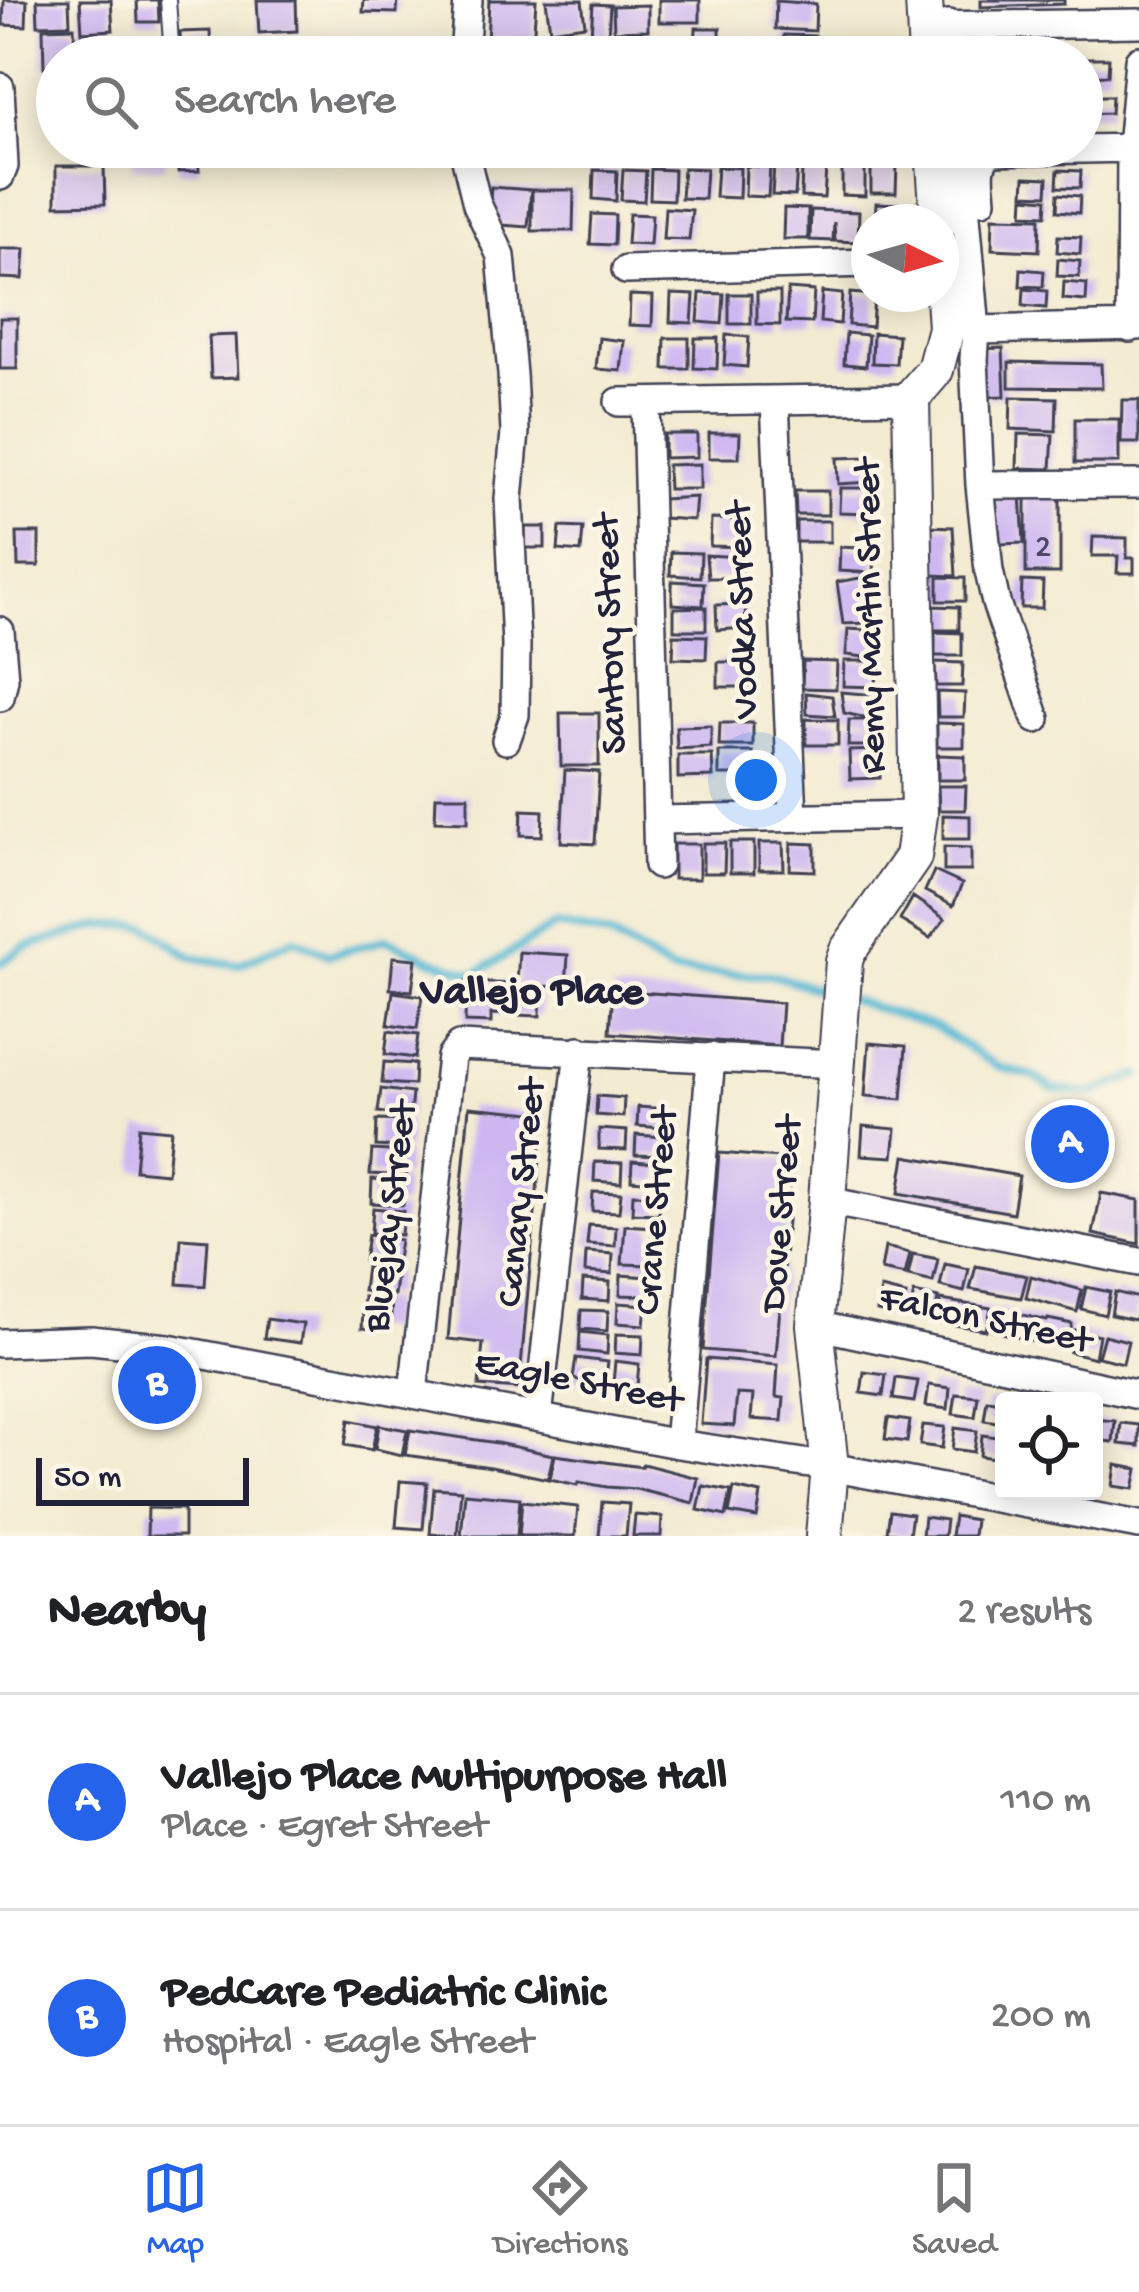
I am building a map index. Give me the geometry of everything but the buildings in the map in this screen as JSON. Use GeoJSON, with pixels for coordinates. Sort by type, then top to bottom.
{"type":"FeatureCollection","features":[{"type":"Feature","properties":{"kind":"street"},"geometry":{"type":"LineString","coordinates":[[465,36],[468,0]]}},
{"type":"Feature","properties":{"kind":"street"},"geometry":{"type":"LineString","coordinates":[[931,27],[1139,23]]}},
{"type":"Feature","properties":{"kind":"street"},"geometry":{"type":"LineString","coordinates":[[984,330],[1134,327],[1131,148],[1139,60]]}},
{"type":"Feature","properties":{"kind":"street"},"geometry":{"type":"LineString","coordinates":[[0,87],[4,166],[0,176]]}},
{"type":"Feature","properties":{"kind":"street"},"geometry":{"type":"LineString","coordinates":[[1103,149],[1131,148]]}},
{"type":"Feature","properties":{"kind":"street"},"geometry":{"type":"LineString","coordinates":[[468,168],[477,204],[501,256],[512,374],[515,432],[508,500],[516,668],[515,715],[506,740]]}},
{"type":"Feature","properties":{"kind":"street"},"geometry":{"type":"LineString","coordinates":[[935,168],[938,204]]}},
{"type":"Feature","properties":{"kind":"street"},"geometry":{"type":"LineString","coordinates":[[963,168],[984,330]]}},
{"type":"Feature","properties":{"kind":"street"},"geometry":{"type":"LineString","coordinates":[[980,168],[984,330],[974,359],[980,485],[996,603],[1036,719]]}},
{"type":"Feature","properties":{"kind":"street"},"geometry":{"type":"LineString","coordinates":[[626,270],[851,264]]}},
{"type":"Feature","properties":{"kind":"street"},"geometry":{"type":"LineString","coordinates":[[775,400],[911,398],[935,370],[946,328],[945,312]]}},
{"type":"Feature","properties":{"kind":"street","name":"Remy Martin Street"},"geometry":{"type":"LineString","coordinates":[[844,967],[848,952],[914,857],[919,814],[911,398]]}},
{"type":"Feature","properties":{"kind":"street","name":"Santory Street"},"geometry":{"type":"LineString","coordinates":[[658,865],[633,402],[775,400]]}},
{"type":"Feature","properties":{"kind":"street","name":"Vodka Street"},"geometry":{"type":"LineString","coordinates":[[775,400],[793,817]]}},
{"type":"Feature","properties":{"kind":"street"},"geometry":{"type":"LineString","coordinates":[[980,485],[1139,484]]}},
{"type":"Feature","properties":{"kind":"street"},"geometry":{"type":"LineString","coordinates":[[0,631],[4,679],[0,697]]}},
{"type":"Feature","properties":{"kind":"street"},"geometry":{"type":"LineString","coordinates":[[657,820],[919,814]]}},
{"type":"Feature","properties":{"kind":"street","name":"Dove Street"},"geometry":{"type":"LineString","coordinates":[[824,1536],[830,1467],[815,1325],[844,967]]}},
{"type":"Feature","properties":{"kind":"street","name":"Bluejay Street"},"geometry":{"type":"LineString","coordinates":[[412,1393],[454,1050],[465,1044],[579,1050]]}},
{"type":"Feature","properties":{"kind":"street"},"geometry":{"type":"LineString","coordinates":[[579,1050],[838,1064]]}},
{"type":"Feature","properties":{"kind":"street","name":"Canary Street"},"geometry":{"type":"LineString","coordinates":[[538,1417],[579,1050]]}},
{"type":"Feature","properties":{"kind":"street","name":"Crane Street"},"geometry":{"type":"LineString","coordinates":[[678,1444],[711,1058]]}},
{"type":"Feature","properties":{"kind":"street"},"geometry":{"type":"LineString","coordinates":[[827,1201],[1139,1262]]}},
{"type":"Feature","properties":{"kind":"street","name":"Falcon Street"},"geometry":{"type":"LineString","coordinates":[[815,1325],[1139,1395]]}},
{"type":"Feature","properties":{"kind":"street","name":"Eagle Street"},"geometry":{"type":"LineString","coordinates":[[0,1343],[91,1340],[169,1348],[1139,1525]]}},
{"type":"Feature","properties":{"kind":"lane"},"geometry":{"type":"LineString","coordinates":[[168,0],[171,36]]}},
{"type":"Feature","properties":{"kind":"waterway"},"geometry":{"type":"LineString","coordinates":[[0,963],[25,947],[101,925],[147,926],[191,957],[238,965],[294,939],[329,955],[387,939],[475,974],[556,925],[610,936],[672,972],[772,975],[830,993]]}},
{"type":"Feature","properties":{"kind":"waterway"},"geometry":{"type":"LineString","coordinates":[[852,1000],[937,1028],[998,1067],[1033,1076],[1053,1089],[1088,1094],[1139,1075]]}},
{"type":"Feature","properties":{"kind":"place","name":"Vallejo Place Multipurpose Hall"},"geometry":{"type":"Point","coordinates":[1070,1144]}},
{"type":"Feature","properties":{"kind":"place","name":"PedCare Pediatric Clinic"},"geometry":{"type":"Point","coordinates":[157,1385]}},
{"type":"Feature","properties":{"kind":"district","name":"Vallejo Place"},"geometry":{"type":"Point","coordinates":[532,994]}}]}
